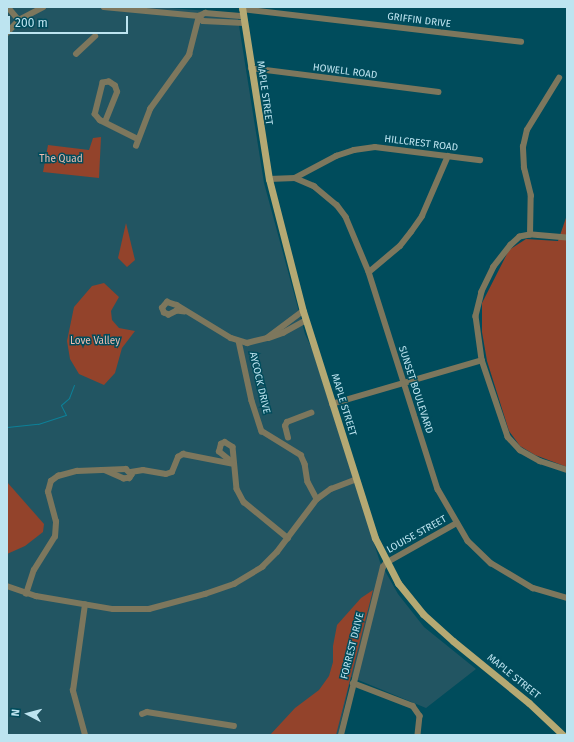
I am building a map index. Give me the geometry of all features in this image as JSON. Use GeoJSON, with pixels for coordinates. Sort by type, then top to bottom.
{"type":"FeatureCollection","features":[{"type":"Feature","properties":{"kind":"main road","name":"MAPLE STREET"},"geometry":{"type":"LineString","coordinates":[[243,14],[250,68],[269,179],[303,311],[355,480],[375,538],[386,563],[408,596],[428,618],[530,703],[563,735]]}},
{"type":"Feature","properties":{"kind":"street"},"geometry":{"type":"LineString","coordinates":[[8,7],[19,20]]}},
{"type":"Feature","properties":{"kind":"street"},"geometry":{"type":"LineString","coordinates":[[7,33],[19,20],[43,7]]}},
{"type":"Feature","properties":{"kind":"street","name":"GRIFFIN DRIVE"},"geometry":{"type":"LineString","coordinates":[[104,7],[199,16],[203,21],[243,14],[521,42]]}},
{"type":"Feature","properties":{"kind":"street"},"geometry":{"type":"LineString","coordinates":[[136,146],[150,109],[189,55],[199,16]]}},
{"type":"Feature","properties":{"kind":"street"},"geometry":{"type":"LineString","coordinates":[[76,54],[95,36]]}},
{"type":"Feature","properties":{"kind":"street","name":"HOWELL ROAD"},"geometry":{"type":"LineString","coordinates":[[250,68],[438,92]]}},
{"type":"Feature","properties":{"kind":"street"},"geometry":{"type":"LineString","coordinates":[[530,235],[531,196],[524,168],[523,146],[527,130],[559,78]]}},
{"type":"Feature","properties":{"kind":"street"},"geometry":{"type":"LineString","coordinates":[[105,122],[117,92],[115,86],[109,82],[103,83],[95,108],[95,114],[105,122],[138,139]]}},
{"type":"Feature","properties":{"kind":"street","name":"HILLCREST ROAD"},"geometry":{"type":"LineString","coordinates":[[295,178],[336,156],[354,150],[375,147],[480,160]]}},
{"type":"Feature","properties":{"kind":"street"},"geometry":{"type":"LineString","coordinates":[[369,272],[400,246],[412,232],[422,216],[448,156]]}},
{"type":"Feature","properties":{"kind":"street","name":"SUNSET BOULEVARD"},"geometry":{"type":"LineString","coordinates":[[269,179],[295,178],[324,192],[346,217],[369,272],[438,489],[468,541],[491,563],[533,588],[567,598]]}},
{"type":"Feature","properties":{"kind":"street"},"geometry":{"type":"LineString","coordinates":[[567,238],[530,235],[520,237],[503,254],[482,292],[476,316],[482,360],[508,437],[520,450],[540,461],[567,470]]}},
{"type":"Feature","properties":{"kind":"street"},"geometry":{"type":"LineString","coordinates":[[267,338],[303,311]]}},
{"type":"Feature","properties":{"kind":"street"},"geometry":{"type":"LineString","coordinates":[[185,312],[239,341],[247,343],[283,333],[306,320]]}},
{"type":"Feature","properties":{"kind":"street","name":"AYCOCK DRIVE"},"geometry":{"type":"LineString","coordinates":[[239,341],[252,401],[262,431],[301,455],[305,464],[308,482],[317,499]]}},
{"type":"Feature","properties":{"kind":"street"},"geometry":{"type":"LineString","coordinates":[[332,404],[482,360]]}},
{"type":"Feature","properties":{"kind":"street"},"geometry":{"type":"LineString","coordinates":[[288,438],[284,426],[287,422],[311,413]]}},
{"type":"Feature","properties":{"kind":"street"},"geometry":{"type":"LineString","coordinates":[[26,594],[34,570],[55,537],[56,522],[48,492],[51,481],[58,476],[77,471],[126,469],[131,472],[143,470],[166,474],[172,472],[178,457],[183,454],[234,464],[237,489],[244,502],[288,538]]}},
{"type":"Feature","properties":{"kind":"street"},"geometry":{"type":"LineString","coordinates":[[106,471],[128,479],[131,472]]}},
{"type":"Feature","properties":{"kind":"street"},"geometry":{"type":"LineString","coordinates":[[7,586],[26,594],[113,609],[149,609],[205,594],[234,584],[251,575],[277,552],[317,499],[331,489],[355,480]]}},
{"type":"Feature","properties":{"kind":"street","name":"LOUISE STREET"},"geometry":{"type":"LineString","coordinates":[[386,563],[457,523]]}},
{"type":"Feature","properties":{"kind":"street","name":"FORREST DRIVE"},"geometry":{"type":"LineString","coordinates":[[341,735],[380,573],[386,563]]}},
{"type":"Feature","properties":{"kind":"street"},"geometry":{"type":"LineString","coordinates":[[85,605],[73,691],[85,735]]}},
{"type":"Feature","properties":{"kind":"street"},"geometry":{"type":"LineString","coordinates":[[353,684],[413,706],[420,716],[418,735]]}},
{"type":"Feature","properties":{"kind":"street"},"geometry":{"type":"LineString","coordinates":[[142,714],[147,712],[234,726]]}},
{"type":"Feature","properties":{"kind":"shaded area"},"geometry":{"type":"Polygon","coordinates":[[[7,7],[155,7],[237,13],[264,183],[305,334],[312,349],[380,562],[398,594],[424,627],[476,669],[426,708],[351,677],[338,735],[7,735],[7,7]]]}},
{"type":"Feature","properties":{"kind":"green space","name":"The Quad"},"geometry":{"type":"Polygon","coordinates":[[[101,137],[99,178],[43,172],[48,145],[89,150],[93,138],[101,137]]]}},
{"type":"Feature","properties":{"kind":"green space"},"geometry":{"type":"Polygon","coordinates":[[[567,215],[567,467],[535,455],[520,446],[509,431],[487,361],[482,332],[482,303],[509,250],[526,239],[558,241],[567,215]]]}},
{"type":"Feature","properties":{"kind":"green space"},"geometry":{"type":"Polygon","coordinates":[[[126,223],[135,260],[127,267],[118,258],[126,223]]]}},
{"type":"Feature","properties":{"kind":"green space","name":"Love Valley"},"geometry":{"type":"Polygon","coordinates":[[[104,283],[119,297],[111,311],[112,320],[119,328],[135,331],[122,348],[115,373],[104,385],[79,374],[70,359],[67,341],[74,307],[92,286],[104,283]]]}},
{"type":"Feature","properties":{"kind":"green space"},"geometry":{"type":"Polygon","coordinates":[[[7,482],[44,524],[43,532],[25,546],[7,554],[7,482]]]}},
{"type":"Feature","properties":{"kind":"green space"},"geometry":{"type":"Polygon","coordinates":[[[373,590],[336,735],[270,735],[295,708],[319,690],[329,676],[333,662],[333,646],[337,625],[361,598],[373,590]]]}},
{"type":"Feature","properties":{"kind":"waterway"},"geometry":{"type":"LineString","coordinates":[[7,427],[38,424],[66,415],[61,405],[69,398],[74,385]]}}]}
